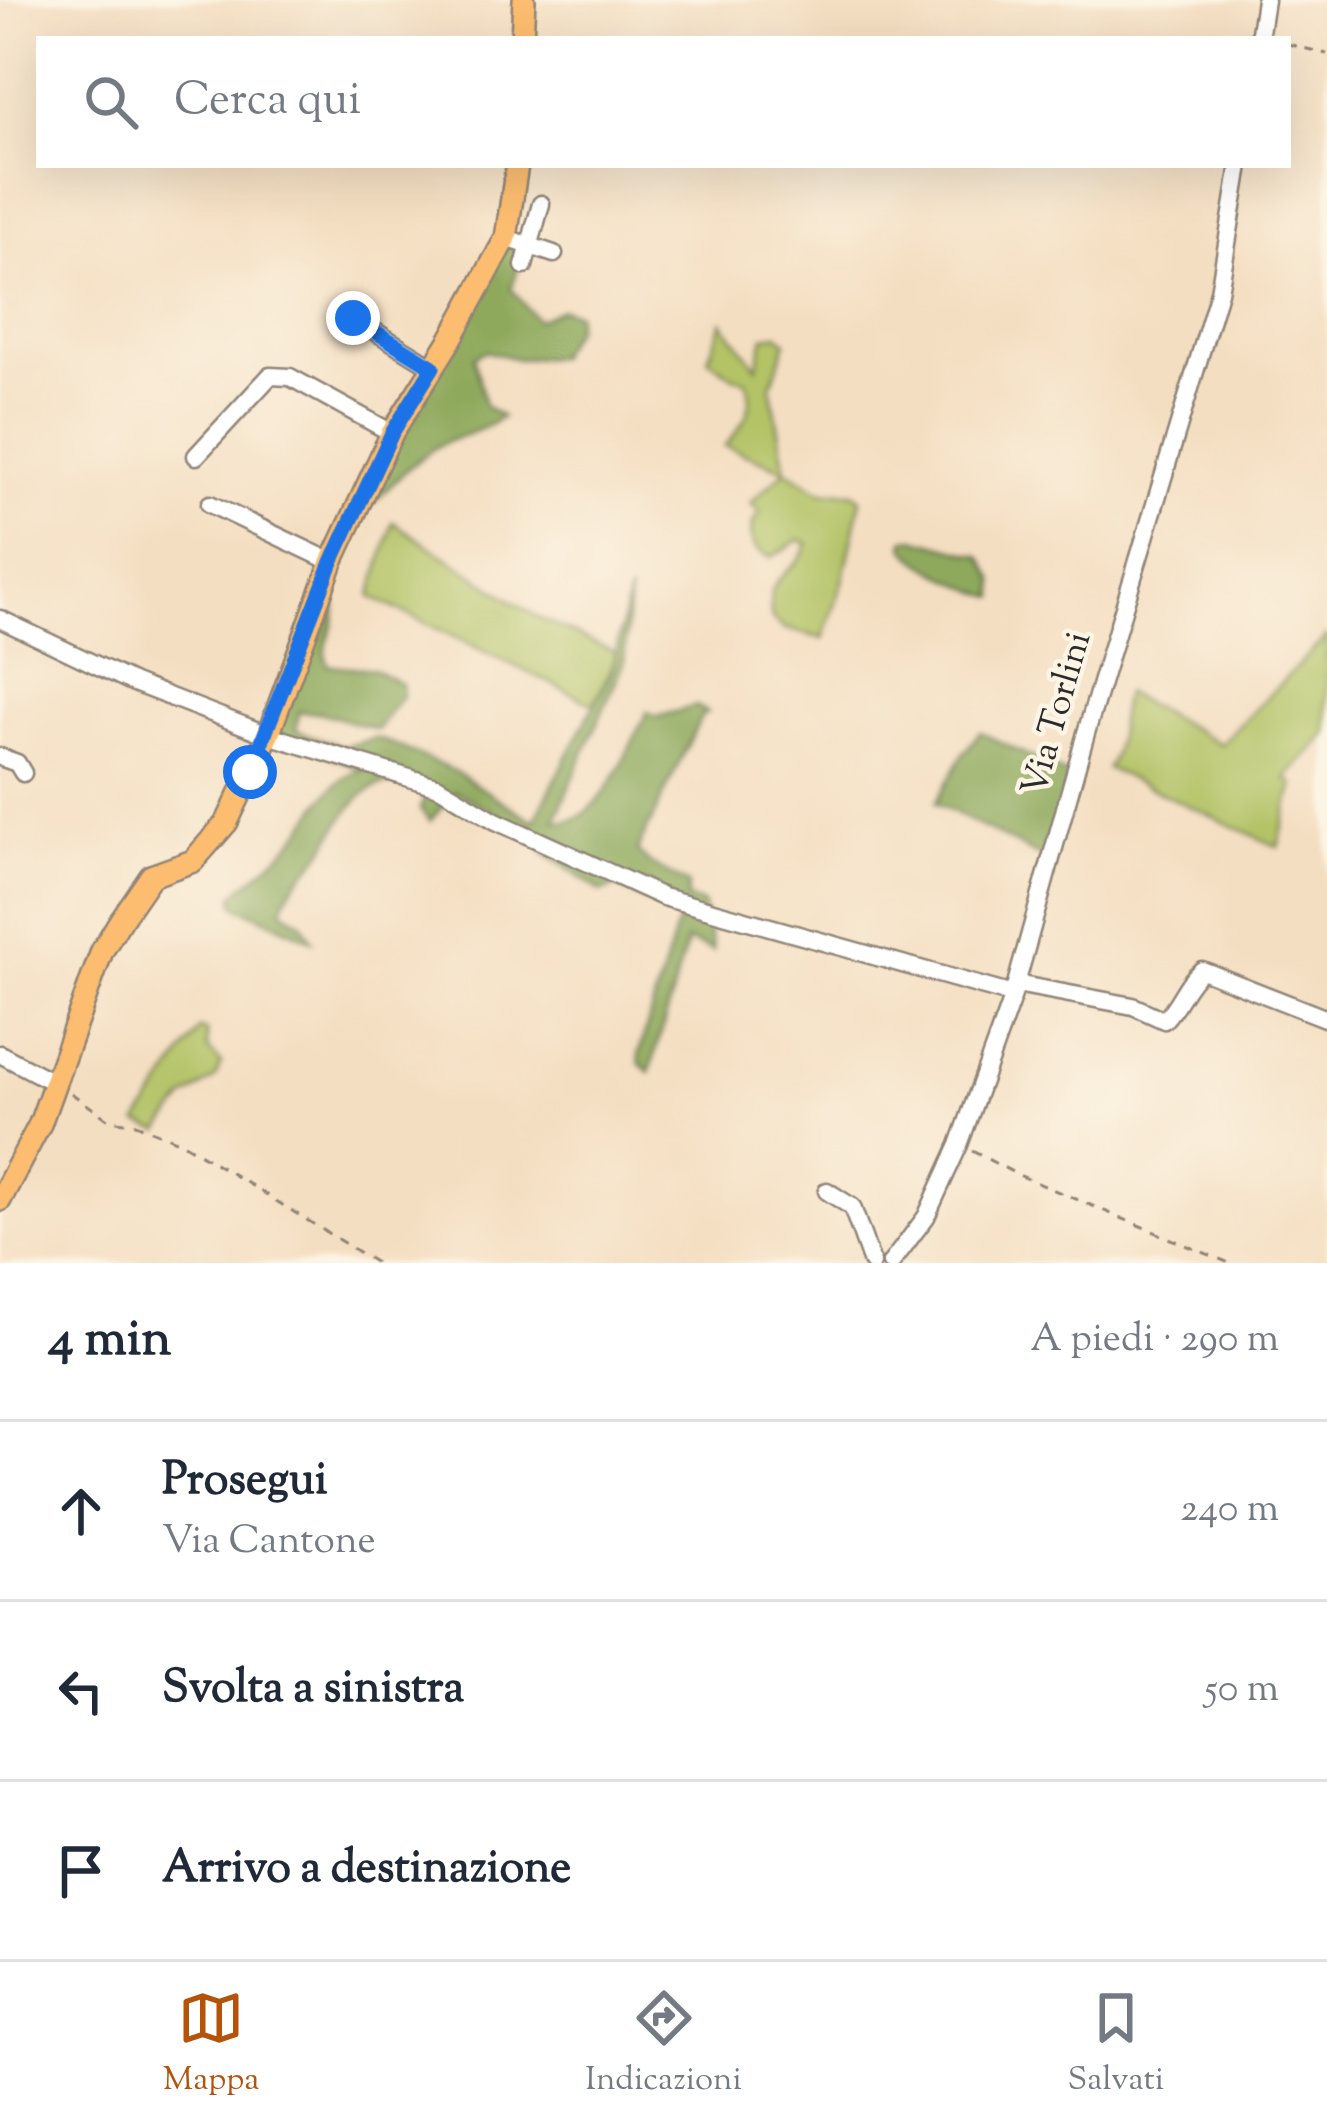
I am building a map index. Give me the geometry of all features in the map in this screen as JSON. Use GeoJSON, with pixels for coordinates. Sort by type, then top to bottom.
{"type":"FeatureCollection","features":[{"type":"Feature","properties":{"kind":"main road"},"geometry":{"type":"LineString","coordinates":[[523,36],[524,0]]}},
{"type":"Feature","properties":{"kind":"main road"},"geometry":{"type":"LineString","coordinates":[[0,1201],[22,1162],[102,951],[119,921],[152,876],[193,861],[227,823],[268,735],[332,562],[392,433],[506,238],[517,168]]}},
{"type":"Feature","properties":{"kind":"street"},"geometry":{"type":"LineString","coordinates":[[1259,36],[1265,0]]}},
{"type":"Feature","properties":{"kind":"street","name":"Via Torlini"},"geometry":{"type":"LineString","coordinates":[[891,1263],[926,1217],[959,1145],[1015,989],[1086,733],[1219,292],[1240,168]]}},
{"type":"Feature","properties":{"kind":"street"},"geometry":{"type":"LineString","coordinates":[[524,266],[541,204]]}},
{"type":"Feature","properties":{"kind":"street"},"geometry":{"type":"LineString","coordinates":[[506,238],[554,254]]}},
{"type":"Feature","properties":{"kind":"street"},"geometry":{"type":"LineString","coordinates":[[345,333],[353,318],[433,367]]}},
{"type":"Feature","properties":{"kind":"street"},"geometry":{"type":"LineString","coordinates":[[196,456],[269,376],[290,377],[392,433]]}},
{"type":"Feature","properties":{"kind":"street"},"geometry":{"type":"LineString","coordinates":[[210,504],[332,562]]}},
{"type":"Feature","properties":{"kind":"street"},"geometry":{"type":"LineString","coordinates":[[0,620],[134,683],[268,735],[439,787],[496,821],[663,897],[1015,989],[1133,1006],[1164,1020],[1179,1005],[1190,979],[1202,970],[1327,1019]]}},
{"type":"Feature","properties":{"kind":"street"},"geometry":{"type":"LineString","coordinates":[[0,757],[23,772]]}},
{"type":"Feature","properties":{"kind":"street"},"geometry":{"type":"LineString","coordinates":[[0,1054],[55,1083]]}},
{"type":"Feature","properties":{"kind":"street"},"geometry":{"type":"LineString","coordinates":[[827,1191],[852,1207],[872,1263]]}},
{"type":"Feature","properties":{"kind":"path"},"geometry":{"type":"LineString","coordinates":[[1291,45],[1327,55]]}},
{"type":"Feature","properties":{"kind":"path"},"geometry":{"type":"LineString","coordinates":[[55,1083],[109,1120],[133,1123],[181,1142],[376,1263]]}},
{"type":"Feature","properties":{"kind":"path"},"geometry":{"type":"LineString","coordinates":[[959,1145],[1016,1174],[1229,1263]]}},
{"type":"Feature","properties":{"kind":"green space"},"geometry":{"type":"Polygon","coordinates":[[[504,245],[524,250],[511,289],[537,320],[562,309],[576,313],[575,327],[556,357],[518,359],[485,351],[474,357],[485,406],[502,417],[433,449],[369,507],[398,432],[504,245]]]}},
{"type":"Feature","properties":{"kind":"green space"},"geometry":{"type":"Polygon","coordinates":[[[722,322],[757,367],[764,336],[778,334],[786,342],[771,386],[786,470],[725,446],[742,423],[750,399],[746,380],[708,359],[722,322]]]}},
{"type":"Feature","properties":{"kind":"green space"},"geometry":{"type":"Polygon","coordinates":[[[786,470],[822,492],[854,492],[861,499],[843,582],[823,639],[783,628],[772,619],[770,603],[776,583],[808,543],[799,540],[771,557],[758,550],[752,539],[760,512],[750,503],[786,470]]]}},
{"type":"Feature","properties":{"kind":"green space"},"geometry":{"type":"Polygon","coordinates":[[[393,522],[537,617],[618,654],[594,704],[371,597],[393,522]]]}},
{"type":"Feature","properties":{"kind":"green space"},"geometry":{"type":"Polygon","coordinates":[[[906,539],[981,556],[995,580],[996,597],[918,560],[904,545],[906,539]]]}},
{"type":"Feature","properties":{"kind":"green space"},"geometry":{"type":"Polygon","coordinates":[[[331,591],[335,612],[326,647],[328,665],[373,669],[401,684],[402,696],[377,730],[319,712],[299,712],[296,730],[343,747],[375,738],[393,744],[454,771],[534,821],[612,670],[629,591],[624,662],[555,820],[571,820],[599,799],[647,712],[657,717],[697,706],[707,713],[637,851],[688,884],[687,899],[703,904],[713,951],[687,941],[650,1072],[640,1063],[639,1053],[679,917],[617,886],[602,892],[544,853],[550,841],[455,792],[430,821],[420,809],[427,791],[408,785],[377,787],[353,804],[285,900],[282,910],[302,922],[312,940],[235,905],[234,896],[294,840],[332,789],[362,770],[276,732],[331,591]]]}},
{"type":"Feature","properties":{"kind":"green space"},"geometry":{"type":"Polygon","coordinates":[[[1327,636],[1327,734],[1286,779],[1294,784],[1278,847],[1107,768],[1125,693],[1221,744],[1327,636]]]}},
{"type":"Feature","properties":{"kind":"green space"},"geometry":{"type":"Polygon","coordinates":[[[980,732],[1070,776],[1046,860],[936,803],[980,732]]]}},
{"type":"Feature","properties":{"kind":"green space"},"geometry":{"type":"Polygon","coordinates":[[[200,1029],[207,1032],[207,1048],[221,1063],[215,1078],[185,1099],[160,1131],[138,1123],[200,1029]]]}},
{"type":"Feature","properties":{"kind":"route"},"geometry":{"type":"LineString","coordinates":[[250,772],[332,562],[392,433],[433,367],[353,318]]}}]}
